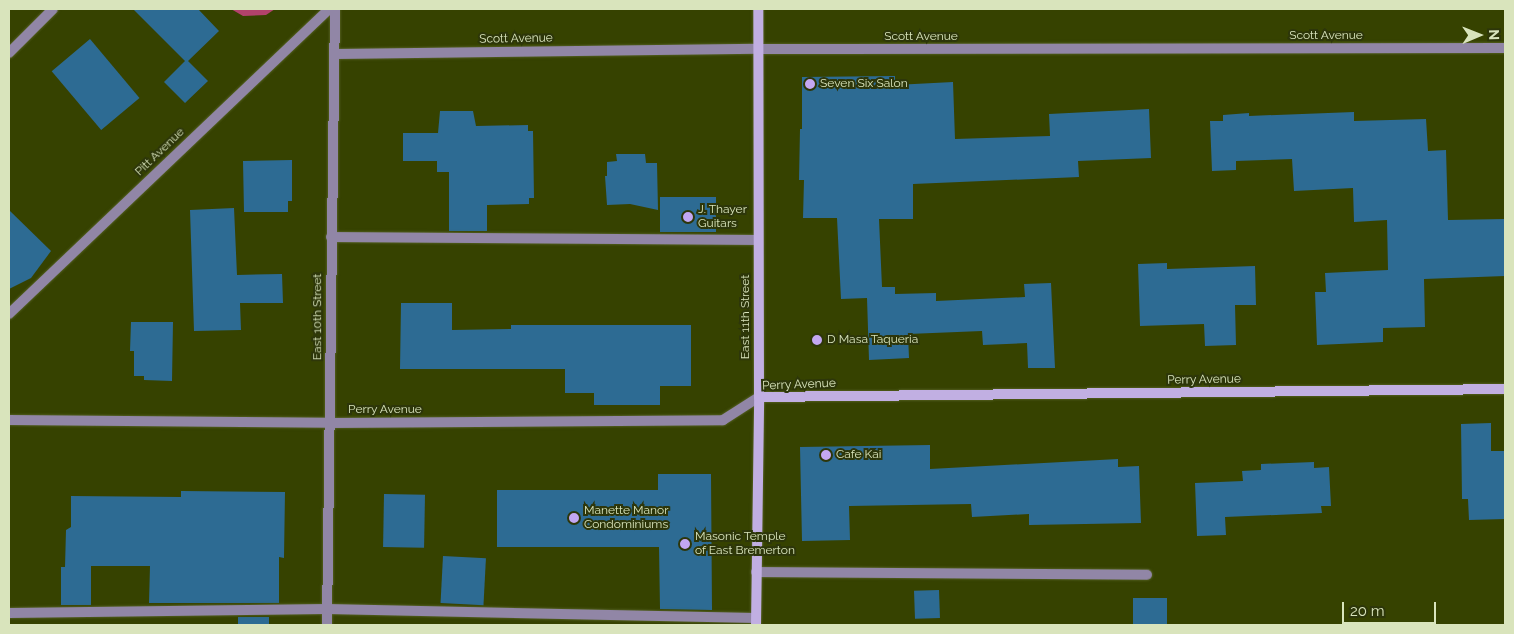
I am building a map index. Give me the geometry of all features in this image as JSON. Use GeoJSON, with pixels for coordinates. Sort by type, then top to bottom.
{"type":"FeatureCollection","features":[{"type":"Feature","properties":{"kind":"main road","name":"East 11th Street"},"geometry":{"type":"LineString","coordinates":[[756,622],[759,397],[758,9]]}},
{"type":"Feature","properties":{"kind":"main road","name":"Perry Avenue"},"geometry":{"type":"LineString","coordinates":[[759,397],[1505,389]]}},
{"type":"Feature","properties":{"kind":"street"},"geometry":{"type":"LineString","coordinates":[[9,53],[52,9]]}},
{"type":"Feature","properties":{"kind":"street","name":"Pitt Avenue"},"geometry":{"type":"LineString","coordinates":[[9,314],[329,9]]}},
{"type":"Feature","properties":{"kind":"street","name":"East 10th Street"},"geometry":{"type":"LineString","coordinates":[[327,625],[331,236],[336,54],[335,9]]}},
{"type":"Feature","properties":{"kind":"street","name":"Scott Avenue"},"geometry":{"type":"LineString","coordinates":[[336,54],[758,49],[1505,48]]}},
{"type":"Feature","properties":{"kind":"street"},"geometry":{"type":"LineString","coordinates":[[331,236],[758,240]]}},
{"type":"Feature","properties":{"kind":"street","name":"Perry Avenue"},"geometry":{"type":"LineString","coordinates":[[9,420],[330,423],[723,420],[759,397]]}},
{"type":"Feature","properties":{"kind":"street"},"geometry":{"type":"LineString","coordinates":[[756,572],[1146,575]]}},
{"type":"Feature","properties":{"kind":"street"},"geometry":{"type":"LineString","coordinates":[[9,613],[327,609],[756,622]]}},
{"type":"Feature","properties":{"kind":"shaded area"},"geometry":{"type":"Polygon","coordinates":[[[231,9],[275,9],[266,15],[243,16],[231,9]]]}},
{"type":"Feature","properties":{"kind":"building"},"geometry":{"type":"Polygon","coordinates":[[[133,9],[198,9],[219,31],[188,61],[208,81],[185,103],[164,82],[185,61],[133,9]]]}},
{"type":"Feature","properties":{"kind":"building"},"geometry":{"type":"Polygon","coordinates":[[[90,39],[139,98],[101,130],[52,71],[90,39]]]}},
{"type":"Feature","properties":{"kind":"building"},"geometry":{"type":"Polygon","coordinates":[[[895,76],[895,85],[953,82],[955,139],[1050,136],[1049,114],[1149,109],[1151,158],[1078,161],[1079,177],[913,184],[913,219],[879,219],[882,287],[895,287],[895,294],[936,293],[936,301],[1025,297],[1024,284],[1051,283],[1055,368],[1028,368],[1027,343],[983,345],[982,331],[908,334],[909,358],[869,360],[867,298],[841,299],[837,218],[803,218],[804,180],[799,180],[800,129],[802,129],[802,77],[895,76]]]}},
{"type":"Feature","properties":{"kind":"building"},"geometry":{"type":"Polygon","coordinates":[[[440,111],[473,111],[476,126],[528,125],[528,131],[533,131],[534,198],[529,198],[529,204],[487,205],[487,231],[449,231],[449,172],[437,172],[437,161],[403,161],[403,133],[438,133],[440,111]]]}},
{"type":"Feature","properties":{"kind":"building"},"geometry":{"type":"Polygon","coordinates":[[[1354,112],[1354,121],[1426,119],[1428,151],[1446,150],[1448,220],[1505,219],[1505,276],[1424,279],[1425,327],[1383,328],[1383,342],[1317,345],[1315,292],[1326,292],[1325,273],[1388,270],[1387,220],[1354,222],[1353,188],[1294,191],[1292,159],[1236,161],[1236,170],[1212,171],[1210,121],[1223,121],[1223,115],[1249,113],[1249,116],[1354,112]]]}},
{"type":"Feature","properties":{"kind":"building"},"geometry":{"type":"Polygon","coordinates":[[[616,154],[645,154],[646,163],[657,163],[658,210],[630,204],[607,205],[605,176],[607,176],[607,162],[617,161],[616,154]]]}},
{"type":"Feature","properties":{"kind":"building"},"geometry":{"type":"Polygon","coordinates":[[[292,160],[292,201],[288,201],[288,212],[244,212],[243,161],[292,160]]]}},
{"type":"Feature","properties":{"kind":"building","name":"J. Thayer Guitars"},"geometry":{"type":"Polygon","coordinates":[[[660,197],[716,197],[716,232],[660,232],[660,197]]]}},
{"type":"Feature","properties":{"kind":"building"},"geometry":{"type":"Polygon","coordinates":[[[234,208],[237,275],[282,274],[283,303],[240,303],[241,330],[194,331],[190,210],[234,208]]]}},
{"type":"Feature","properties":{"kind":"building"},"geometry":{"type":"Polygon","coordinates":[[[9,210],[51,251],[31,278],[9,289],[9,210]]]}},
{"type":"Feature","properties":{"kind":"building"},"geometry":{"type":"Polygon","coordinates":[[[1167,263],[1167,269],[1255,266],[1256,305],[1235,305],[1236,345],[1205,346],[1204,324],[1140,326],[1138,264],[1167,263]]]}},
{"type":"Feature","properties":{"kind":"building"},"geometry":{"type":"Polygon","coordinates":[[[401,303],[452,303],[452,330],[511,329],[511,325],[691,325],[691,386],[660,386],[660,405],[594,405],[594,393],[565,393],[565,369],[400,369],[401,303]]]}},
{"type":"Feature","properties":{"kind":"building"},"geometry":{"type":"Polygon","coordinates":[[[131,322],[173,322],[172,381],[144,380],[144,376],[134,376],[134,351],[130,351],[131,322]]]}},
{"type":"Feature","properties":{"kind":"building"},"geometry":{"type":"Polygon","coordinates":[[[1491,423],[1491,451],[1505,451],[1505,519],[1469,520],[1468,499],[1462,499],[1461,424],[1491,423]]]}},
{"type":"Feature","properties":{"kind":"building"},"geometry":{"type":"Polygon","coordinates":[[[930,445],[930,469],[1118,459],[1118,467],[1139,466],[1141,523],[1029,525],[1029,514],[972,517],[971,504],[849,506],[850,540],[802,541],[800,447],[930,445]]]}},
{"type":"Feature","properties":{"kind":"building"},"geometry":{"type":"Polygon","coordinates":[[[1314,462],[1314,468],[1329,467],[1331,506],[1321,506],[1322,513],[1225,517],[1226,535],[1197,536],[1195,483],[1243,481],[1242,471],[1261,470],[1261,464],[1314,462]]]}},
{"type":"Feature","properties":{"kind":"building"},"geometry":{"type":"Polygon","coordinates":[[[658,474],[711,474],[712,610],[660,609],[659,547],[497,547],[497,490],[658,490],[658,474]]]}},
{"type":"Feature","properties":{"kind":"building"},"geometry":{"type":"Polygon","coordinates":[[[181,491],[285,492],[284,558],[279,557],[279,603],[149,603],[150,566],[91,566],[91,605],[61,605],[61,567],[65,567],[66,530],[71,527],[71,496],[181,497],[181,491]]]}},
{"type":"Feature","properties":{"kind":"building"},"geometry":{"type":"Polygon","coordinates":[[[384,494],[425,495],[424,548],[383,547],[384,494]]]}},
{"type":"Feature","properties":{"kind":"building"},"geometry":{"type":"Polygon","coordinates":[[[443,556],[486,558],[483,605],[441,603],[443,556]]]}},
{"type":"Feature","properties":{"kind":"building"},"geometry":{"type":"Polygon","coordinates":[[[939,590],[940,618],[915,619],[914,591],[939,590]]]}},
{"type":"Feature","properties":{"kind":"building"},"geometry":{"type":"Polygon","coordinates":[[[1133,598],[1167,598],[1167,624],[1133,624],[1133,598]]]}},
{"type":"Feature","properties":{"kind":"building"},"geometry":{"type":"Polygon","coordinates":[[[238,617],[269,617],[269,625],[238,625],[238,617]]]}},
{"type":"Feature","properties":{"kind":"place","name":"Seven Six Salon"},"geometry":{"type":"Point","coordinates":[810,84]}},
{"type":"Feature","properties":{"kind":"place","name":"J. Thayer Guitars"},"geometry":{"type":"Point","coordinates":[688,217]}},
{"type":"Feature","properties":{"kind":"place","name":"D Masa Taqueria"},"geometry":{"type":"Point","coordinates":[817,340]}},
{"type":"Feature","properties":{"kind":"place","name":"Cafe Kai"},"geometry":{"type":"Point","coordinates":[826,455]}},
{"type":"Feature","properties":{"kind":"place","name":"Manette Manor Condominiums"},"geometry":{"type":"Point","coordinates":[574,518]}},
{"type":"Feature","properties":{"kind":"place","name":"Masonic Temple of East Bremerton"},"geometry":{"type":"Point","coordinates":[685,544]}}]}
